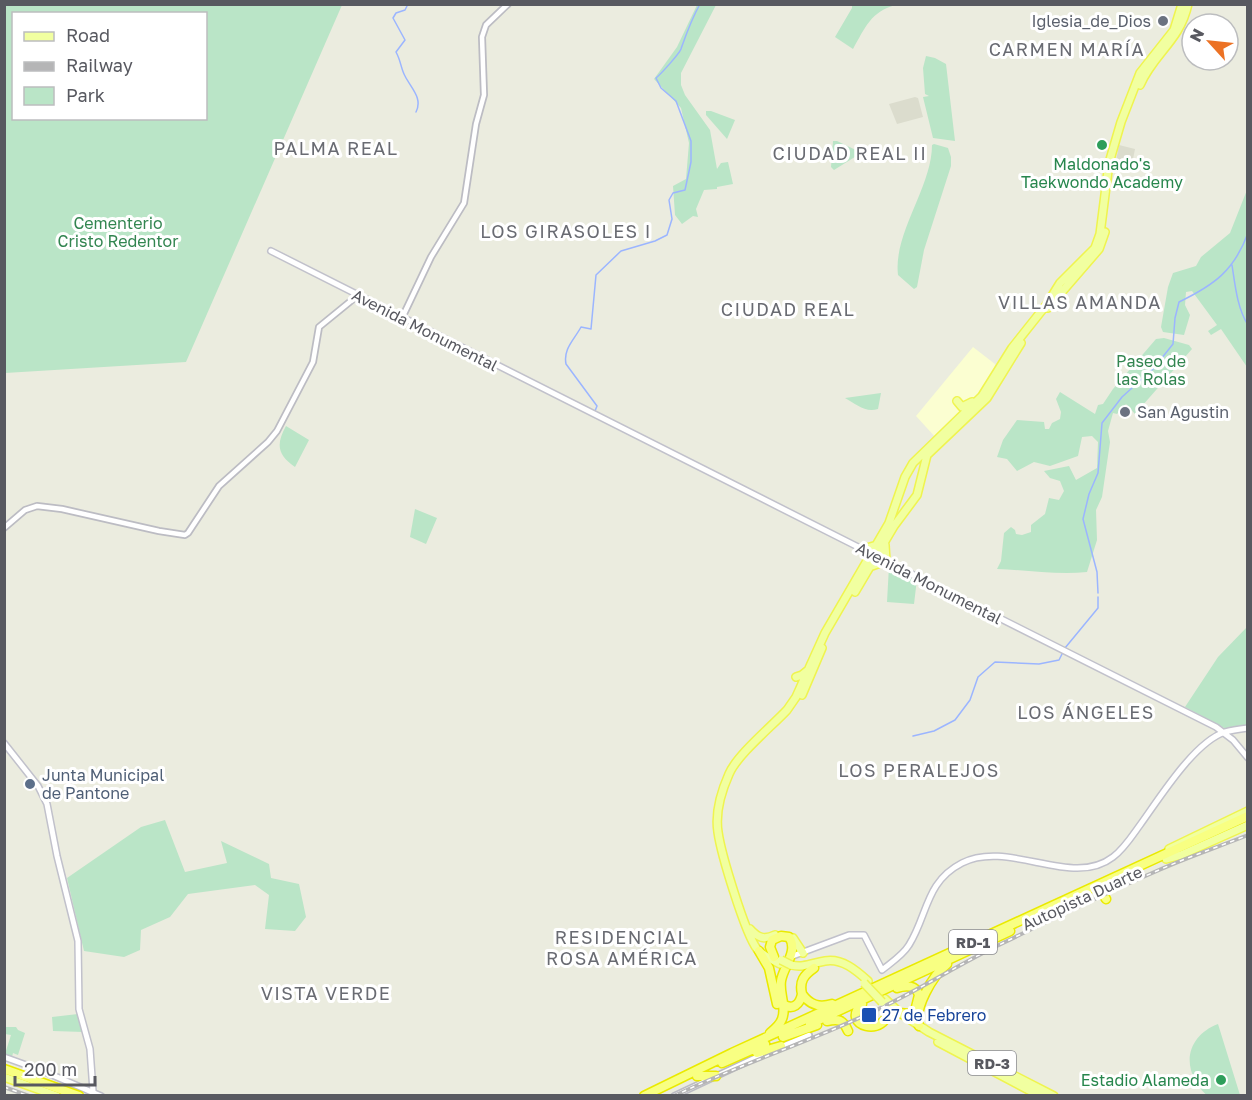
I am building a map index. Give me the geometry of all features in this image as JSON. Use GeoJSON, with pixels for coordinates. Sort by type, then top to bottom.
{"type":"FeatureCollection","features":[{"type":"Feature","properties":{"kind":"highway","name":"Autopista Duarte"},"geometry":{"type":"LineString","coordinates":[[1186,847],[1248,816]]}},
{"type":"Feature","properties":{"kind":"highway","name":"Autopista Duarte"},"geometry":{"type":"LineString","coordinates":[[644,1095],[849,999],[1163,857],[1248,823]]}},
{"type":"Feature","properties":{"kind":"highway","name":"Autopista Duarte"},"geometry":{"type":"LineString","coordinates":[[654,1095],[733,1059],[782,1041],[1163,857]]}},
{"type":"Feature","properties":{"kind":"highway"},"geometry":{"type":"LineString","coordinates":[[1100,889],[1106,899]]}},
{"type":"Feature","properties":{"kind":"highway"},"geometry":{"type":"LineString","coordinates":[[762,1040],[782,1021],[784,1016],[781,984],[784,962],[793,947],[789,938],[781,936],[775,938],[770,947],[784,962]]}},
{"type":"Feature","properties":{"kind":"highway"},"geometry":{"type":"LineString","coordinates":[[759,951],[769,968],[779,1012],[777,1025],[770,1033]]}},
{"type":"Feature","properties":{"kind":"highway"},"geometry":{"type":"LineString","coordinates":[[782,1041],[900,987],[963,953]]}},
{"type":"Feature","properties":{"kind":"highway"},"geometry":{"type":"LineString","coordinates":[[919,1026],[918,1018],[930,983],[946,964]]}},
{"type":"Feature","properties":{"kind":"highway"},"geometry":{"type":"LineString","coordinates":[[783,1004],[789,1007],[796,1006],[801,1000],[801,981],[814,968]]}},
{"type":"Feature","properties":{"kind":"highway"},"geometry":{"type":"LineString","coordinates":[[900,987],[909,986],[916,989],[919,999],[914,1012],[900,1013]]}},
{"type":"Feature","properties":{"kind":"highway"},"geometry":{"type":"LineString","coordinates":[[802,994],[809,1002],[820,1006],[849,999]]}},
{"type":"Feature","properties":{"kind":"highway"},"geometry":{"type":"LineString","coordinates":[[862,1004],[856,1011],[855,1017],[864,1026],[883,1023],[888,1018],[886,1003]]}},
{"type":"Feature","properties":{"kind":"highway"},"geometry":{"type":"LineString","coordinates":[[827,1021],[840,1020],[848,1031]]}},
{"type":"Feature","properties":{"kind":"highway"},"geometry":{"type":"LineString","coordinates":[[4,1067],[63,1094]]}},
{"type":"Feature","properties":{"kind":"highway"},"geometry":{"type":"LineString","coordinates":[[4,1075],[63,1094],[85,1092]]}},
{"type":"Feature","properties":{"kind":"highway"},"geometry":{"type":"LineString","coordinates":[[696,1076],[716,1076]]}},
{"type":"Feature","properties":{"kind":"main road"},"geometry":{"type":"LineString","coordinates":[[869,569],[872,557],[887,540],[914,500],[927,455],[987,398],[1021,343],[1065,282],[1093,250],[1099,238],[1110,160],[1121,122],[1143,67],[1174,30],[1182,4]]}},
{"type":"Feature","properties":{"kind":"main road"},"geometry":{"type":"LineString","coordinates":[[1065,282],[1102,245],[1110,175],[1124,125],[1144,75],[1179,30],[1188,4]]}},
{"type":"Feature","properties":{"kind":"main road"},"geometry":{"type":"LineString","coordinates":[[1126,84],[1132,84],[1138,78]]}},
{"type":"Feature","properties":{"kind":"main road","name":"Avenida Monumental"},"geometry":{"type":"LineString","coordinates":[[271,251],[863,549]]}},
{"type":"Feature","properties":{"kind":"main road"},"geometry":{"type":"LineString","coordinates":[[886,1003],[852,968],[838,962],[823,961],[804,967],[784,962],[757,943],[750,929],[723,840],[721,816],[723,804],[734,772],[796,697],[814,653],[872,557],[894,513],[903,484],[917,458],[977,402],[1007,355],[1059,290]]}},
{"type":"Feature","properties":{"kind":"main road"},"geometry":{"type":"LineString","coordinates":[[954,423],[961,412],[956,402],[964,407],[988,388]]}},
{"type":"Feature","properties":{"kind":"main road"},"geometry":{"type":"LineString","coordinates":[[903,484],[904,494],[909,497],[914,495],[920,484]]}},
{"type":"Feature","properties":{"kind":"main road"},"geometry":{"type":"LineString","coordinates":[[865,982],[850,970],[837,965],[805,969],[759,951],[749,935],[739,905],[717,822],[729,772],[797,705],[833,622],[869,569],[877,563],[886,561],[887,540]]}},
{"type":"Feature","properties":{"kind":"main road"},"geometry":{"type":"LineString","coordinates":[[863,549],[877,545]]}},
{"type":"Feature","properties":{"kind":"main road"},"geometry":{"type":"LineString","coordinates":[[863,549],[872,557]]}},
{"type":"Feature","properties":{"kind":"main road","name":"Avenida Monumental"},"geometry":{"type":"LineString","coordinates":[[872,557],[886,561],[1224,732],[1248,758]]}},
{"type":"Feature","properties":{"kind":"main road"},"geometry":{"type":"LineString","coordinates":[[796,697],[795,679],[807,672]]}},
{"type":"Feature","properties":{"kind":"main road"},"geometry":{"type":"LineString","coordinates":[[784,962],[849,935],[864,935],[882,970],[909,947],[928,900],[941,879],[961,863],[975,857],[1000,856],[1083,868],[1105,862],[1125,846],[1198,750],[1224,732],[1248,728]]}},
{"type":"Feature","properties":{"kind":"main road"},"geometry":{"type":"LineString","coordinates":[[4,743],[38,786],[47,804],[78,941],[79,1009],[90,1049],[92,1077],[85,1092]]}},
{"type":"Feature","properties":{"kind":"main road","name":"Autopista Duarte"},"geometry":{"type":"LineString","coordinates":[[1163,857],[1175,845],[1248,811]]}},
{"type":"Feature","properties":{"kind":"main road"},"geometry":{"type":"LineString","coordinates":[[1163,857],[1180,855],[1248,823]]}},
{"type":"Feature","properties":{"kind":"main road"},"geometry":{"type":"LineString","coordinates":[[750,929],[755,935],[764,939],[778,933],[788,934],[793,938],[801,954]]}},
{"type":"Feature","properties":{"kind":"main road"},"geometry":{"type":"LineString","coordinates":[[793,947],[801,954]]}},
{"type":"Feature","properties":{"kind":"main road","name":"RD-3"},"geometry":{"type":"LineString","coordinates":[[886,1003],[956,1049]]}},
{"type":"Feature","properties":{"kind":"main road","name":"RD-3"},"geometry":{"type":"LineString","coordinates":[[886,1003],[917,1030],[1035,1092],[1054,1095]]}},
{"type":"Feature","properties":{"kind":"main road"},"geometry":{"type":"LineString","coordinates":[[4,1058],[85,1092]]}},
{"type":"Feature","properties":{"kind":"main road"},"geometry":{"type":"LineString","coordinates":[[4,1067],[85,1092],[103,1095]]}},
{"type":"Feature","properties":{"kind":"main road"},"geometry":{"type":"LineString","coordinates":[[85,1092],[92,1077]]}},
{"type":"Feature","properties":{"kind":"street"},"geometry":{"type":"LineString","coordinates":[[402,318],[431,257],[464,203],[476,124],[484,95],[482,37],[486,25],[508,4]]}},
{"type":"Feature","properties":{"kind":"street"},"geometry":{"type":"LineString","coordinates":[[4,528],[25,510],[37,506],[62,508],[185,535],[219,486],[272,439],[314,362],[319,327],[357,296]]}},
{"type":"Feature","properties":{"kind":"street"},"geometry":{"type":"LineString","coordinates":[[674,1095],[782,1041],[809,1035]]}},
{"type":"Feature","properties":{"kind":"shaded area"},"geometry":{"type":"Polygon","coordinates":[[[918,98],[923,117],[897,124],[889,104],[918,98]]]}},
{"type":"Feature","properties":{"kind":"shaded area"},"geometry":{"type":"Polygon","coordinates":[[[1119,145],[1135,149],[1131,169],[1115,166],[1119,145]]]}},
{"type":"Feature","properties":{"kind":"shaded area"},"geometry":{"type":"Polygon","coordinates":[[[973,347],[995,364],[994,372],[965,411],[936,438],[916,416],[973,347]]]}},
{"type":"Feature","properties":{"kind":"green space","name":"Cementerio Cristo Redentor"},"geometry":{"type":"Polygon","coordinates":[[[5,4],[342,5],[186,362],[5,373],[5,4]]]}},
{"type":"Feature","properties":{"kind":"green space"},"geometry":{"type":"Polygon","coordinates":[[[697,5],[716,5],[681,73],[681,85],[685,95],[710,130],[717,169],[721,163],[728,162],[733,184],[704,190],[696,209],[698,217],[693,216],[682,224],[675,215],[673,186],[686,179],[689,143],[681,108],[654,79],[677,47],[697,5]]]}},
{"type":"Feature","properties":{"kind":"green space"},"geometry":{"type":"Polygon","coordinates":[[[852,5],[896,5],[880,11],[870,21],[853,49],[835,37],[852,5]]]}},
{"type":"Feature","properties":{"kind":"green space"},"geometry":{"type":"Polygon","coordinates":[[[926,56],[946,64],[955,141],[933,138],[923,97],[929,96],[925,94],[923,68],[926,56]]]}},
{"type":"Feature","properties":{"kind":"green space"},"geometry":{"type":"Polygon","coordinates":[[[706,111],[735,120],[727,139],[706,115],[706,111]]]}},
{"type":"Feature","properties":{"kind":"green space"},"geometry":{"type":"Polygon","coordinates":[[[833,141],[860,152],[834,170],[831,167],[833,141]]]}},
{"type":"Feature","properties":{"kind":"green space"},"geometry":{"type":"Polygon","coordinates":[[[934,144],[948,148],[951,166],[924,250],[917,287],[914,289],[898,275],[898,259],[901,243],[926,177],[934,144]]]}},
{"type":"Feature","properties":{"kind":"green space"},"geometry":{"type":"Polygon","coordinates":[[[1247,190],[1247,367],[1221,329],[1211,335],[1208,331],[1217,325],[1192,291],[1186,292],[1185,305],[1190,315],[1184,335],[1163,332],[1161,327],[1168,287],[1173,273],[1196,266],[1201,257],[1230,233],[1247,190]]]}},
{"type":"Feature","properties":{"kind":"green space","name":"Paseo de las Rolas"},"geometry":{"type":"Polygon","coordinates":[[[1164,338],[1189,345],[1192,349],[1135,414],[1126,404],[1117,414],[1113,413],[1108,431],[1110,442],[1102,497],[1096,510],[1097,540],[1087,572],[1054,573],[997,569],[1001,561],[1004,533],[1011,527],[1016,534],[1031,532],[1031,525],[1045,514],[1049,498],[1059,500],[1064,491],[1060,481],[1050,478],[1044,471],[1069,466],[1076,480],[1097,468],[1098,442],[1092,436],[1082,437],[1078,456],[1050,466],[1034,462],[1017,471],[1007,459],[997,457],[1003,440],[1017,420],[1044,422],[1045,429],[1049,429],[1052,423],[1060,419],[1061,412],[1056,399],[1060,392],[1095,414],[1098,405],[1103,404],[1156,339],[1164,338]]]}},
{"type":"Feature","properties":{"kind":"green space"},"geometry":{"type":"Polygon","coordinates":[[[881,393],[878,409],[873,410],[861,407],[845,398],[881,393]]]}},
{"type":"Feature","properties":{"kind":"green space"},"geometry":{"type":"Polygon","coordinates":[[[286,426],[309,440],[295,467],[289,463],[280,449],[281,438],[286,426]]]}},
{"type":"Feature","properties":{"kind":"green space"},"geometry":{"type":"Polygon","coordinates":[[[415,509],[437,518],[426,544],[410,537],[415,509]]]}},
{"type":"Feature","properties":{"kind":"green space"},"geometry":{"type":"Polygon","coordinates":[[[889,566],[917,579],[914,604],[887,602],[889,566]]]}},
{"type":"Feature","properties":{"kind":"green space"},"geometry":{"type":"Polygon","coordinates":[[[1247,627],[1247,725],[1226,729],[1185,707],[1218,657],[1247,627]]]}},
{"type":"Feature","properties":{"kind":"green space"},"geometry":{"type":"Polygon","coordinates":[[[165,820],[185,872],[227,863],[221,841],[269,864],[271,878],[299,884],[306,917],[295,931],[265,929],[269,895],[255,885],[188,894],[170,917],[141,930],[140,950],[124,957],[84,951],[67,878],[141,827],[165,820]]]}},
{"type":"Feature","properties":{"kind":"green space"},"geometry":{"type":"Polygon","coordinates":[[[78,1014],[84,1032],[53,1031],[52,1017],[78,1014]]]}},
{"type":"Feature","properties":{"kind":"green space"},"geometry":{"type":"Polygon","coordinates":[[[1218,1024],[1240,1095],[1219,1097],[1207,1095],[1191,1071],[1190,1054],[1197,1039],[1202,1033],[1218,1024]]]}},
{"type":"Feature","properties":{"kind":"green space"},"geometry":{"type":"Polygon","coordinates":[[[4,1027],[16,1027],[25,1033],[18,1055],[13,1053],[12,1057],[5,1054],[11,1035],[5,1034],[4,1027]]]}},
{"type":"Feature","properties":{"kind":"waterway"},"geometry":{"type":"LineString","coordinates":[[408,4],[405,10],[396,13],[393,18],[405,40],[396,52],[417,98],[416,112]]}},
{"type":"Feature","properties":{"kind":"waterway"},"geometry":{"type":"LineString","coordinates":[[595,411],[597,406],[566,364],[566,354],[581,327],[591,329],[596,275],[621,251],[667,235],[672,219],[669,200],[673,193],[685,190],[691,162],[691,141],[676,101],[661,88],[656,78],[680,52],[700,4]]}},
{"type":"Feature","properties":{"kind":"waterway"},"geometry":{"type":"LineString","coordinates":[[1098,593],[1097,572],[1083,519],[1089,494],[1098,473],[1102,423],[1122,397],[1153,369],[1173,344],[1179,302],[1213,283],[1229,267],[1248,233]]}},
{"type":"Feature","properties":{"kind":"waterway"},"geometry":{"type":"LineString","coordinates":[[1232,265],[1239,304],[1248,325]]}},
{"type":"Feature","properties":{"kind":"waterway"},"geometry":{"type":"LineString","coordinates":[[1065,648],[1098,608],[1098,597]]}},
{"type":"Feature","properties":{"kind":"waterway"},"geometry":{"type":"LineString","coordinates":[[913,736],[934,731],[955,720],[970,700],[978,677],[995,662],[1039,664],[1059,660],[1063,652]]}},
{"type":"Feature","properties":{"kind":"railway"},"geometry":{"type":"LineString","coordinates":[[674,1096],[870,1013],[986,951],[1080,906],[1170,865],[1248,835]]}},
{"type":"Feature","properties":{"kind":"railway"},"geometry":{"type":"LineString","coordinates":[[4,1087],[29,1096]]}},
{"type":"Feature","properties":{"kind":"place","name":"Iglesia_de_Dios"},"geometry":{"type":"Point","coordinates":[1163,21]}},
{"type":"Feature","properties":{"kind":"place","name":"Maldonado's Taekwondo Academy"},"geometry":{"type":"Point","coordinates":[1102,145]}},
{"type":"Feature","properties":{"kind":"place","name":"San Agustin"},"geometry":{"type":"Point","coordinates":[1125,412]}},
{"type":"Feature","properties":{"kind":"place","name":"Junta Municipal de Pantone"},"geometry":{"type":"Point","coordinates":[30,784]}},
{"type":"Feature","properties":{"kind":"place","name":"27 de Febrero"},"geometry":{"type":"Point","coordinates":[869,1015]}},
{"type":"Feature","properties":{"kind":"place","name":"Estadio Alameda"},"geometry":{"type":"Point","coordinates":[1221,1080]}},
{"type":"Feature","properties":{"kind":"district","name":"CARMEN MARÍA"},"geometry":{"type":"Point","coordinates":[1067,49]}},
{"type":"Feature","properties":{"kind":"district","name":"PALMA REAL"},"geometry":{"type":"Point","coordinates":[336,148]}},
{"type":"Feature","properties":{"kind":"district","name":"CIUDAD REAL II"},"geometry":{"type":"Point","coordinates":[850,153]}},
{"type":"Feature","properties":{"kind":"district","name":"LOS GIRASOLES I"},"geometry":{"type":"Point","coordinates":[566,231]}},
{"type":"Feature","properties":{"kind":"district","name":"VILLAS AMANDA"},"geometry":{"type":"Point","coordinates":[1080,302]}},
{"type":"Feature","properties":{"kind":"district","name":"CIUDAD REAL"},"geometry":{"type":"Point","coordinates":[788,309]}},
{"type":"Feature","properties":{"kind":"district","name":"LOS ÁNGELES"},"geometry":{"type":"Point","coordinates":[1086,712]}},
{"type":"Feature","properties":{"kind":"district","name":"LOS PERALEJOS"},"geometry":{"type":"Point","coordinates":[919,770]}},
{"type":"Feature","properties":{"kind":"district","name":"RESIDENCIAL ROSA AMÉRICA"},"geometry":{"type":"Point","coordinates":[622,947]}},
{"type":"Feature","properties":{"kind":"district","name":"VISTA VERDE"},"geometry":{"type":"Point","coordinates":[326,993]}}]}
